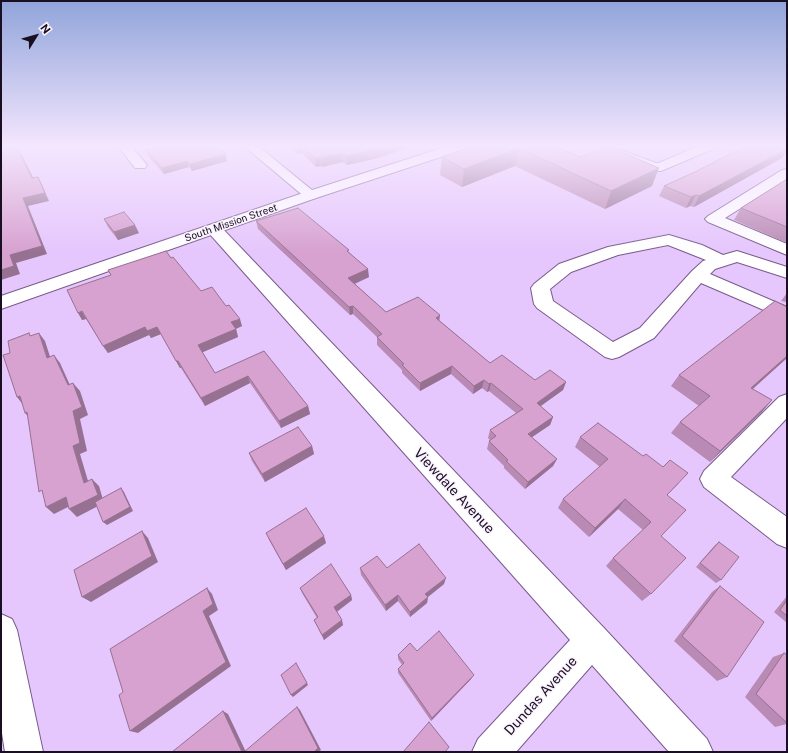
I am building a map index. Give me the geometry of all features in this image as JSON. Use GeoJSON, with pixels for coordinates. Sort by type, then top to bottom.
{"type":"FeatureCollection","features":[{"type":"Feature","properties":{"kind":"street"},"geometry":{"type":"LineString","coordinates":[[294,181],[311,195]]}},
{"type":"Feature","properties":{"kind":"street","name":"South Mission Street"},"geometry":{"type":"LineString","coordinates":[[1,303],[353,181]]}},
{"type":"Feature","properties":{"kind":"street"},"geometry":{"type":"LineString","coordinates":[[774,181],[713,219],[787,250]]}},
{"type":"Feature","properties":{"kind":"street","name":"Viewdale Avenue"},"geometry":{"type":"LineString","coordinates":[[214,229],[694,752]]}},
{"type":"Feature","properties":{"kind":"street"},"geometry":{"type":"LineString","coordinates":[[722,261],[696,249],[669,240],[614,251],[565,268],[540,288],[544,304],[612,352],[647,333],[698,275],[709,265],[722,261],[737,256],[787,273]]}},
{"type":"Feature","properties":{"kind":"street"},"geometry":{"type":"LineString","coordinates":[[698,275],[787,314]]}},
{"type":"Feature","properties":{"kind":"street"},"geometry":{"type":"LineString","coordinates":[[787,403],[713,479],[787,534]]}},
{"type":"Feature","properties":{"kind":"street"},"geometry":{"type":"LineString","coordinates":[[1,630],[24,752]]}},
{"type":"Feature","properties":{"kind":"street","name":"Dundas Avenue"},"geometry":{"type":"LineString","coordinates":[[491,752],[592,640]]}},
{"type":"Feature","properties":{"kind":"building"},"geometry":{"type":"Polygon","coordinates":[[[1,181],[40,181],[45,193],[23,198],[42,246],[10,255],[14,266],[1,270],[1,181]]]}},
{"type":"Feature","properties":{"kind":"building"},"geometry":{"type":"Polygon","coordinates":[[[590,181],[632,181],[611,191],[590,181]]]}},
{"type":"Feature","properties":{"kind":"building"},"geometry":{"type":"Polygon","coordinates":[[[675,181],[727,181],[699,196],[696,195],[691,197],[664,186],[675,181]]]}},
{"type":"Feature","properties":{"kind":"building"},"geometry":{"type":"Polygon","coordinates":[[[784,181],[787,181],[787,227],[741,208],[784,181]]]}},
{"type":"Feature","properties":{"kind":"building"},"geometry":{"type":"Polygon","coordinates":[[[298,208],[349,250],[347,251],[368,269],[348,278],[386,312],[418,297],[440,315],[436,318],[490,363],[502,355],[535,380],[550,370],[566,382],[537,403],[553,417],[528,434],[557,459],[528,482],[506,461],[508,460],[489,441],[496,436],[490,430],[523,409],[491,383],[489,384],[484,380],[474,386],[452,366],[420,383],[402,365],[404,364],[377,337],[382,334],[353,306],[349,307],[256,221],[298,208]]]}},
{"type":"Feature","properties":{"kind":"building"},"geometry":{"type":"Polygon","coordinates":[[[124,212],[135,225],[114,232],[104,219],[124,212]]]}},
{"type":"Feature","properties":{"kind":"building"},"geometry":{"type":"Polygon","coordinates":[[[166,251],[171,258],[173,257],[201,291],[212,287],[226,306],[229,305],[240,319],[231,322],[236,329],[198,345],[215,373],[264,351],[308,406],[279,421],[248,376],[201,398],[178,361],[176,361],[157,327],[147,331],[145,327],[103,346],[82,311],[78,313],[67,290],[111,275],[108,270],[166,251]]]}},
{"type":"Feature","properties":{"kind":"building"},"geometry":{"type":"Polygon","coordinates":[[[775,301],[787,307],[787,356],[751,388],[772,400],[720,451],[680,422],[710,396],[679,375],[775,301]]]}},
{"type":"Feature","properties":{"kind":"building"},"geometry":{"type":"Polygon","coordinates":[[[29,333],[30,336],[39,333],[47,358],[54,355],[68,385],[73,383],[82,407],[73,411],[80,443],[73,446],[84,483],[92,479],[98,495],[69,509],[66,497],[46,507],[42,490],[39,492],[27,412],[25,413],[20,396],[17,397],[3,355],[10,353],[8,341],[29,333]]]}},
{"type":"Feature","properties":{"kind":"building"},"geometry":{"type":"Polygon","coordinates":[[[598,423],[643,456],[646,454],[663,467],[670,460],[688,473],[667,495],[686,510],[661,536],[686,558],[651,594],[613,558],[651,522],[625,499],[595,528],[563,499],[608,459],[580,437],[598,423]]]}},
{"type":"Feature","properties":{"kind":"building"},"geometry":{"type":"Polygon","coordinates":[[[298,427],[312,446],[262,474],[249,453],[298,427]]]}},
{"type":"Feature","properties":{"kind":"building"},"geometry":{"type":"Polygon","coordinates":[[[121,488],[130,507],[103,522],[95,502],[121,488]]]}},
{"type":"Feature","properties":{"kind":"building"},"geometry":{"type":"Polygon","coordinates":[[[306,508],[324,536],[283,564],[266,533],[306,508]]]}},
{"type":"Feature","properties":{"kind":"building"},"geometry":{"type":"Polygon","coordinates":[[[142,531],[152,556],[82,597],[74,570],[142,531]]]}},
{"type":"Feature","properties":{"kind":"building"},"geometry":{"type":"Polygon","coordinates":[[[719,542],[739,557],[721,580],[700,563],[719,542]]]}},
{"type":"Feature","properties":{"kind":"building"},"geometry":{"type":"Polygon","coordinates":[[[419,544],[446,578],[425,594],[428,597],[410,612],[398,595],[385,605],[360,568],[377,556],[387,568],[419,544]]]}},
{"type":"Feature","properties":{"kind":"building"},"geometry":{"type":"Polygon","coordinates":[[[331,564],[351,595],[334,607],[342,620],[322,635],[314,620],[318,617],[300,588],[331,564]]]}},
{"type":"Feature","properties":{"kind":"building"},"geometry":{"type":"Polygon","coordinates":[[[720,586],[764,622],[727,677],[682,636],[720,586]]]}},
{"type":"Feature","properties":{"kind":"building"},"geometry":{"type":"Polygon","coordinates":[[[207,588],[213,604],[203,611],[226,662],[130,731],[119,695],[123,692],[110,649],[207,588]]]}},
{"type":"Feature","properties":{"kind":"building"},"geometry":{"type":"Polygon","coordinates":[[[787,600],[787,616],[780,610],[787,600]]]}},
{"type":"Feature","properties":{"kind":"building"},"geometry":{"type":"Polygon","coordinates":[[[439,631],[474,675],[432,718],[398,669],[404,663],[398,655],[410,643],[417,651],[439,631]]]}},
{"type":"Feature","properties":{"kind":"building"},"geometry":{"type":"Polygon","coordinates":[[[784,653],[787,655],[787,723],[756,694],[784,653]]]}},
{"type":"Feature","properties":{"kind":"building"},"geometry":{"type":"Polygon","coordinates":[[[296,663],[307,683],[291,695],[281,675],[296,663]]]}},
{"type":"Feature","properties":{"kind":"building"},"geometry":{"type":"Polygon","coordinates":[[[297,707],[318,748],[314,752],[244,752],[297,707]]]}},
{"type":"Feature","properties":{"kind":"building"},"geometry":{"type":"Polygon","coordinates":[[[223,711],[242,752],[172,752],[223,711]]]}},
{"type":"Feature","properties":{"kind":"building"},"geometry":{"type":"Polygon","coordinates":[[[429,722],[449,747],[445,752],[403,752],[429,722]]]}}]}
